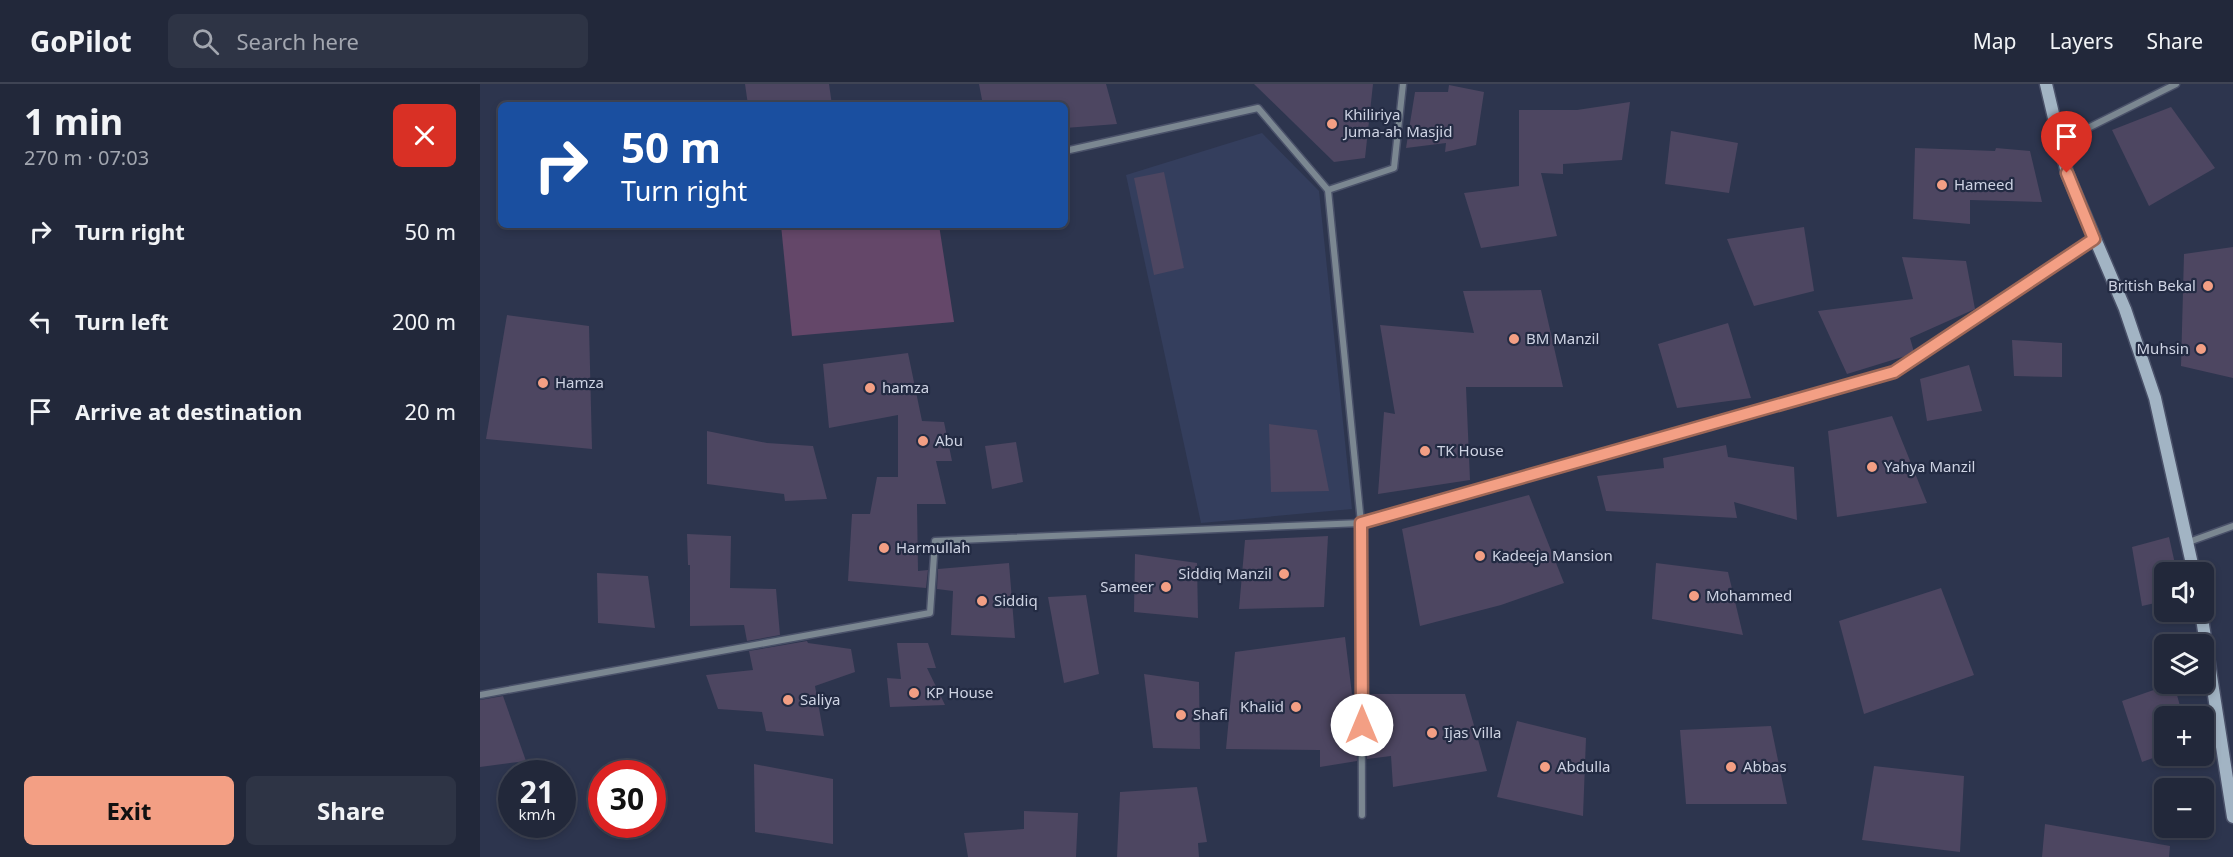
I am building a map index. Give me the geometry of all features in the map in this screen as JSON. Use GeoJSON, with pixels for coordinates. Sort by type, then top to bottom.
{"type":"FeatureCollection","features":[{"type":"Feature","properties":{"kind":"main road"},"geometry":{"type":"LineString","coordinates":[[2046,84],[2067,173],[2125,309],[2154,398],[2176,486],[2191,562]]}},
{"type":"Feature","properties":{"kind":"main road"},"geometry":{"type":"LineString","coordinates":[[2203,622],[2233,817]]}},
{"type":"Feature","properties":{"kind":"street"},"geometry":{"type":"LineString","coordinates":[[1328,190],[1394,168],[1403,84]]}},
{"type":"Feature","properties":{"kind":"street"},"geometry":{"type":"LineString","coordinates":[[2060,142],[2176,84]]}},
{"type":"Feature","properties":{"kind":"street"},"geometry":{"type":"LineString","coordinates":[[1068,150],[1258,108],[1328,190],[1361,523],[1362,815]]}},
{"type":"Feature","properties":{"kind":"street"},"geometry":{"type":"LineString","coordinates":[[480,695],[930,613],[935,541],[1361,523],[1894,372],[2094,239]]}},
{"type":"Feature","properties":{"kind":"street"},"geometry":{"type":"LineString","coordinates":[[2186,543],[2233,526]]}},
{"type":"Feature","properties":{"kind":"shaded area"},"geometry":{"type":"Polygon","coordinates":[[[1262,133],[1319,191],[1352,509],[1201,523],[1126,175],[1262,133]]]}},
{"type":"Feature","properties":{"kind":"shaded area"},"geometry":{"type":"Polygon","coordinates":[[[781,228],[939,228],[954,322],[792,336],[781,228]]]}},
{"type":"Feature","properties":{"kind":"building"},"geometry":{"type":"Polygon","coordinates":[[[745,84],[829,84],[832,102],[748,102],[745,84]]]}},
{"type":"Feature","properties":{"kind":"building"},"geometry":{"type":"Polygon","coordinates":[[[979,84],[1106,84],[1117,124],[1068,128],[1068,102],[982,102],[979,84]]]}},
{"type":"Feature","properties":{"kind":"building","name":"Khiliriya Juma-ah Masjid"},"geometry":{"type":"Polygon","coordinates":[[[1254,84],[1373,84],[1365,158],[1334,162],[1254,84]]]}},
{"type":"Feature","properties":{"kind":"building"},"geometry":{"type":"Polygon","coordinates":[[[1449,85],[1484,92],[1476,145],[1445,152],[1446,143],[1406,148],[1415,92],[1448,92],[1449,85]]]}},
{"type":"Feature","properties":{"kind":"building"},"geometry":{"type":"Polygon","coordinates":[[[1630,102],[1622,160],[1563,164],[1563,174],[1541,173],[1557,236],[1481,248],[1464,193],[1519,186],[1519,110],[1577,110],[1630,102]]]}},
{"type":"Feature","properties":{"kind":"building"},"geometry":{"type":"Polygon","coordinates":[[[2171,107],[2215,168],[2149,206],[2112,130],[2171,107]]]}},
{"type":"Feature","properties":{"kind":"building"},"geometry":{"type":"Polygon","coordinates":[[[1671,131],[1738,143],[1729,193],[1665,184],[1671,131]]]}},
{"type":"Feature","properties":{"kind":"building"},"geometry":{"type":"Polygon","coordinates":[[[1915,148],[1995,151],[1996,148],[2030,151],[2042,202],[1970,200],[1970,224],[1913,219],[1915,148]]]}},
{"type":"Feature","properties":{"kind":"building"},"geometry":{"type":"Polygon","coordinates":[[[1164,172],[1184,268],[1154,275],[1134,178],[1164,172]]]}},
{"type":"Feature","properties":{"kind":"building"},"geometry":{"type":"Polygon","coordinates":[[[1804,227],[1814,291],[1754,306],[1727,239],[1804,227]]]}},
{"type":"Feature","properties":{"kind":"building"},"geometry":{"type":"Polygon","coordinates":[[[2233,247],[2233,378],[2181,366],[2184,254],[2233,247]]]}},
{"type":"Feature","properties":{"kind":"building"},"geometry":{"type":"Polygon","coordinates":[[[1902,257],[1966,261],[1975,309],[1910,338],[1914,352],[1912,354],[1847,374],[1818,311],[1913,299],[1902,257]]]}},
{"type":"Feature","properties":{"kind":"building"},"geometry":{"type":"Polygon","coordinates":[[[1541,290],[1563,387],[1466,387],[1470,480],[1378,494],[1384,412],[1395,414],[1380,325],[1474,333],[1463,291],[1541,290]]]}},
{"type":"Feature","properties":{"kind":"building","name":"Hamza"},"geometry":{"type":"Polygon","coordinates":[[[507,315],[589,326],[592,449],[486,439],[507,315]]]}},
{"type":"Feature","properties":{"kind":"building"},"geometry":{"type":"Polygon","coordinates":[[[1728,323],[1751,398],[1677,408],[1658,344],[1728,323]]]}},
{"type":"Feature","properties":{"kind":"building"},"geometry":{"type":"Polygon","coordinates":[[[2012,340],[2062,343],[2062,377],[2014,376],[2012,340]]]}},
{"type":"Feature","properties":{"kind":"building"},"geometry":{"type":"Polygon","coordinates":[[[908,353],[922,421],[944,422],[952,461],[936,461],[946,504],[917,504],[918,571],[928,570],[926,588],[848,581],[852,514],[870,514],[877,477],[898,477],[898,415],[829,428],[823,364],[908,353]]]}},
{"type":"Feature","properties":{"kind":"building"},"geometry":{"type":"Polygon","coordinates":[[[1969,365],[1982,411],[1927,421],[1920,379],[1969,365]]]}},
{"type":"Feature","properties":{"kind":"building","name":"Yahya Manzil"},"geometry":{"type":"Polygon","coordinates":[[[1892,416],[1927,503],[1837,517],[1828,431],[1892,416]]]}},
{"type":"Feature","properties":{"kind":"building"},"geometry":{"type":"Polygon","coordinates":[[[1269,424],[1317,430],[1329,491],[1271,492],[1269,424]]]}},
{"type":"Feature","properties":{"kind":"building"},"geometry":{"type":"Polygon","coordinates":[[[707,431],[767,443],[813,446],[827,499],[785,501],[784,494],[707,484],[707,431]]]}},
{"type":"Feature","properties":{"kind":"building"},"geometry":{"type":"Polygon","coordinates":[[[1016,442],[1023,482],[992,489],[985,446],[1016,442]]]}},
{"type":"Feature","properties":{"kind":"building"},"geometry":{"type":"Polygon","coordinates":[[[1726,445],[1728,457],[1794,467],[1797,520],[1734,502],[1737,518],[1606,511],[1597,476],[1664,468],[1663,458],[1726,445]]]}},
{"type":"Feature","properties":{"kind":"building","name":"Kadeeja Mansion"},"geometry":{"type":"Polygon","coordinates":[[[1529,495],[1564,583],[1501,605],[1420,626],[1402,529],[1529,495]]]}},
{"type":"Feature","properties":{"kind":"building"},"geometry":{"type":"Polygon","coordinates":[[[687,534],[731,536],[730,588],[776,589],[780,635],[747,641],[744,625],[690,626],[690,565],[688,565],[687,534]]]}},
{"type":"Feature","properties":{"kind":"building","name":"Siddiq Manzil"},"geometry":{"type":"Polygon","coordinates":[[[1328,536],[1324,607],[1239,609],[1245,540],[1328,536]]]}},
{"type":"Feature","properties":{"kind":"building"},"geometry":{"type":"Polygon","coordinates":[[[2169,537],[2175,562],[2154,562],[2154,603],[2142,606],[2132,547],[2169,537]]]}},
{"type":"Feature","properties":{"kind":"building","name":"Sameer"},"geometry":{"type":"Polygon","coordinates":[[[1135,554],[1197,563],[1198,618],[1134,612],[1135,554]]]}},
{"type":"Feature","properties":{"kind":"building","name":"Siddiq"},"geometry":{"type":"Polygon","coordinates":[[[1009,563],[1015,638],[951,635],[953,591],[937,589],[938,569],[1009,563]]]}},
{"type":"Feature","properties":{"kind":"building","name":"Mohammed"},"geometry":{"type":"Polygon","coordinates":[[[1656,563],[1728,572],[1743,635],[1652,619],[1656,563]]]}},
{"type":"Feature","properties":{"kind":"building"},"geometry":{"type":"Polygon","coordinates":[[[597,573],[648,576],[655,628],[598,623],[597,573]]]}},
{"type":"Feature","properties":{"kind":"building"},"geometry":{"type":"Polygon","coordinates":[[[1941,588],[1974,675],[1864,714],[1839,621],[1941,588]]]}},
{"type":"Feature","properties":{"kind":"building"},"geometry":{"type":"Polygon","coordinates":[[[1086,595],[1099,674],[1064,683],[1048,597],[1086,595]]]}},
{"type":"Feature","properties":{"kind":"building","name":"Khalid"},"geometry":{"type":"Polygon","coordinates":[[[1345,637],[1352,694],[1356,694],[1357,761],[1320,767],[1320,750],[1226,749],[1235,652],[1345,637]]]}},
{"type":"Feature","properties":{"kind":"building"},"geometry":{"type":"Polygon","coordinates":[[[807,641],[851,649],[855,672],[815,686],[824,736],[766,731],[762,712],[718,709],[706,675],[753,670],[749,651],[807,641]]]}},
{"type":"Feature","properties":{"kind":"building"},"geometry":{"type":"Polygon","coordinates":[[[897,643],[928,643],[936,668],[927,668],[945,705],[890,707],[887,678],[901,679],[897,643]]]}},
{"type":"Feature","properties":{"kind":"building","name":"Shafi"},"geometry":{"type":"Polygon","coordinates":[[[1144,674],[1199,682],[1200,749],[1153,748],[1144,674]]]}},
{"type":"Feature","properties":{"kind":"building"},"geometry":{"type":"Polygon","coordinates":[[[2154,690],[2154,694],[2177,694],[2180,706],[2154,706],[2154,758],[2142,762],[2122,701],[2154,690]]]}},
{"type":"Feature","properties":{"kind":"building","name":"Ijas Villa"},"geometry":{"type":"Polygon","coordinates":[[[1367,694],[1465,694],[1487,771],[1393,787],[1391,756],[1367,759],[1367,694]]]}},
{"type":"Feature","properties":{"kind":"building"},"geometry":{"type":"Polygon","coordinates":[[[503,696],[526,760],[498,760],[498,765],[480,767],[480,700],[503,696]]]}},
{"type":"Feature","properties":{"kind":"building","name":"Abdulla"},"geometry":{"type":"Polygon","coordinates":[[[1517,721],[1586,738],[1583,816],[1497,797],[1517,721]]]}},
{"type":"Feature","properties":{"kind":"building","name":"Abbas"},"geometry":{"type":"Polygon","coordinates":[[[1771,726],[1787,804],[1686,804],[1680,730],[1771,726]]]}},
{"type":"Feature","properties":{"kind":"building"},"geometry":{"type":"Polygon","coordinates":[[[754,764],[833,779],[833,844],[755,832],[754,764]]]}},
{"type":"Feature","properties":{"kind":"building"},"geometry":{"type":"Polygon","coordinates":[[[1874,766],[1964,776],[1960,852],[1862,840],[1874,766]]]}},
{"type":"Feature","properties":{"kind":"building"},"geometry":{"type":"Polygon","coordinates":[[[1197,787],[1207,842],[1198,843],[1199,857],[1117,857],[1120,792],[1197,787]]]}},
{"type":"Feature","properties":{"kind":"building"},"geometry":{"type":"Polygon","coordinates":[[[1024,811],[1078,813],[1076,857],[968,857],[964,833],[1024,829],[1024,811]]]}},
{"type":"Feature","properties":{"kind":"building"},"geometry":{"type":"Polygon","coordinates":[[[2045,824],[2170,846],[2169,857],[2042,857],[2045,824]]]}},
{"type":"Feature","properties":{"kind":"place","name":"Khiliriya Juma-ah Masjid"},"geometry":{"type":"Point","coordinates":[1332,124]}},
{"type":"Feature","properties":{"kind":"place","name":"Hameed"},"geometry":{"type":"Point","coordinates":[1942,185]}},
{"type":"Feature","properties":{"kind":"place","name":"British Bekal"},"geometry":{"type":"Point","coordinates":[2208,286]}},
{"type":"Feature","properties":{"kind":"place","name":"BM Manzil"},"geometry":{"type":"Point","coordinates":[1514,339]}},
{"type":"Feature","properties":{"kind":"place","name":"Muhsin"},"geometry":{"type":"Point","coordinates":[2201,349]}},
{"type":"Feature","properties":{"kind":"place","name":"Hamza"},"geometry":{"type":"Point","coordinates":[543,383]}},
{"type":"Feature","properties":{"kind":"place","name":"hamza"},"geometry":{"type":"Point","coordinates":[870,388]}},
{"type":"Feature","properties":{"kind":"place","name":"Abu"},"geometry":{"type":"Point","coordinates":[923,441]}},
{"type":"Feature","properties":{"kind":"place","name":"TK House"},"geometry":{"type":"Point","coordinates":[1425,451]}},
{"type":"Feature","properties":{"kind":"place","name":"Yahya Manzil"},"geometry":{"type":"Point","coordinates":[1872,467]}},
{"type":"Feature","properties":{"kind":"place","name":"Harmullah"},"geometry":{"type":"Point","coordinates":[884,548]}},
{"type":"Feature","properties":{"kind":"place","name":"Kadeeja Mansion"},"geometry":{"type":"Point","coordinates":[1480,556]}},
{"type":"Feature","properties":{"kind":"place","name":"Siddiq Manzil"},"geometry":{"type":"Point","coordinates":[1284,574]}},
{"type":"Feature","properties":{"kind":"place","name":"Sameer"},"geometry":{"type":"Point","coordinates":[1166,587]}},
{"type":"Feature","properties":{"kind":"place","name":"Mohammed"},"geometry":{"type":"Point","coordinates":[1694,596]}},
{"type":"Feature","properties":{"kind":"place","name":"Siddiq"},"geometry":{"type":"Point","coordinates":[982,601]}},
{"type":"Feature","properties":{"kind":"place","name":"KP House"},"geometry":{"type":"Point","coordinates":[914,693]}},
{"type":"Feature","properties":{"kind":"place","name":"Saliya"},"geometry":{"type":"Point","coordinates":[788,700]}},
{"type":"Feature","properties":{"kind":"place","name":"Khalid"},"geometry":{"type":"Point","coordinates":[1296,707]}},
{"type":"Feature","properties":{"kind":"place","name":"Shafi"},"geometry":{"type":"Point","coordinates":[1181,715]}},
{"type":"Feature","properties":{"kind":"place","name":"Ijas Villa"},"geometry":{"type":"Point","coordinates":[1432,733]}},
{"type":"Feature","properties":{"kind":"place","name":"Abdulla"},"geometry":{"type":"Point","coordinates":[1545,767]}},
{"type":"Feature","properties":{"kind":"place","name":"Abbas"},"geometry":{"type":"Point","coordinates":[1731,767]}},
{"type":"Feature","properties":{"kind":"route"},"geometry":{"type":"LineString","coordinates":[[1362,725],[1361,523],[1894,372],[2094,239],[2067,173]]}}]}
